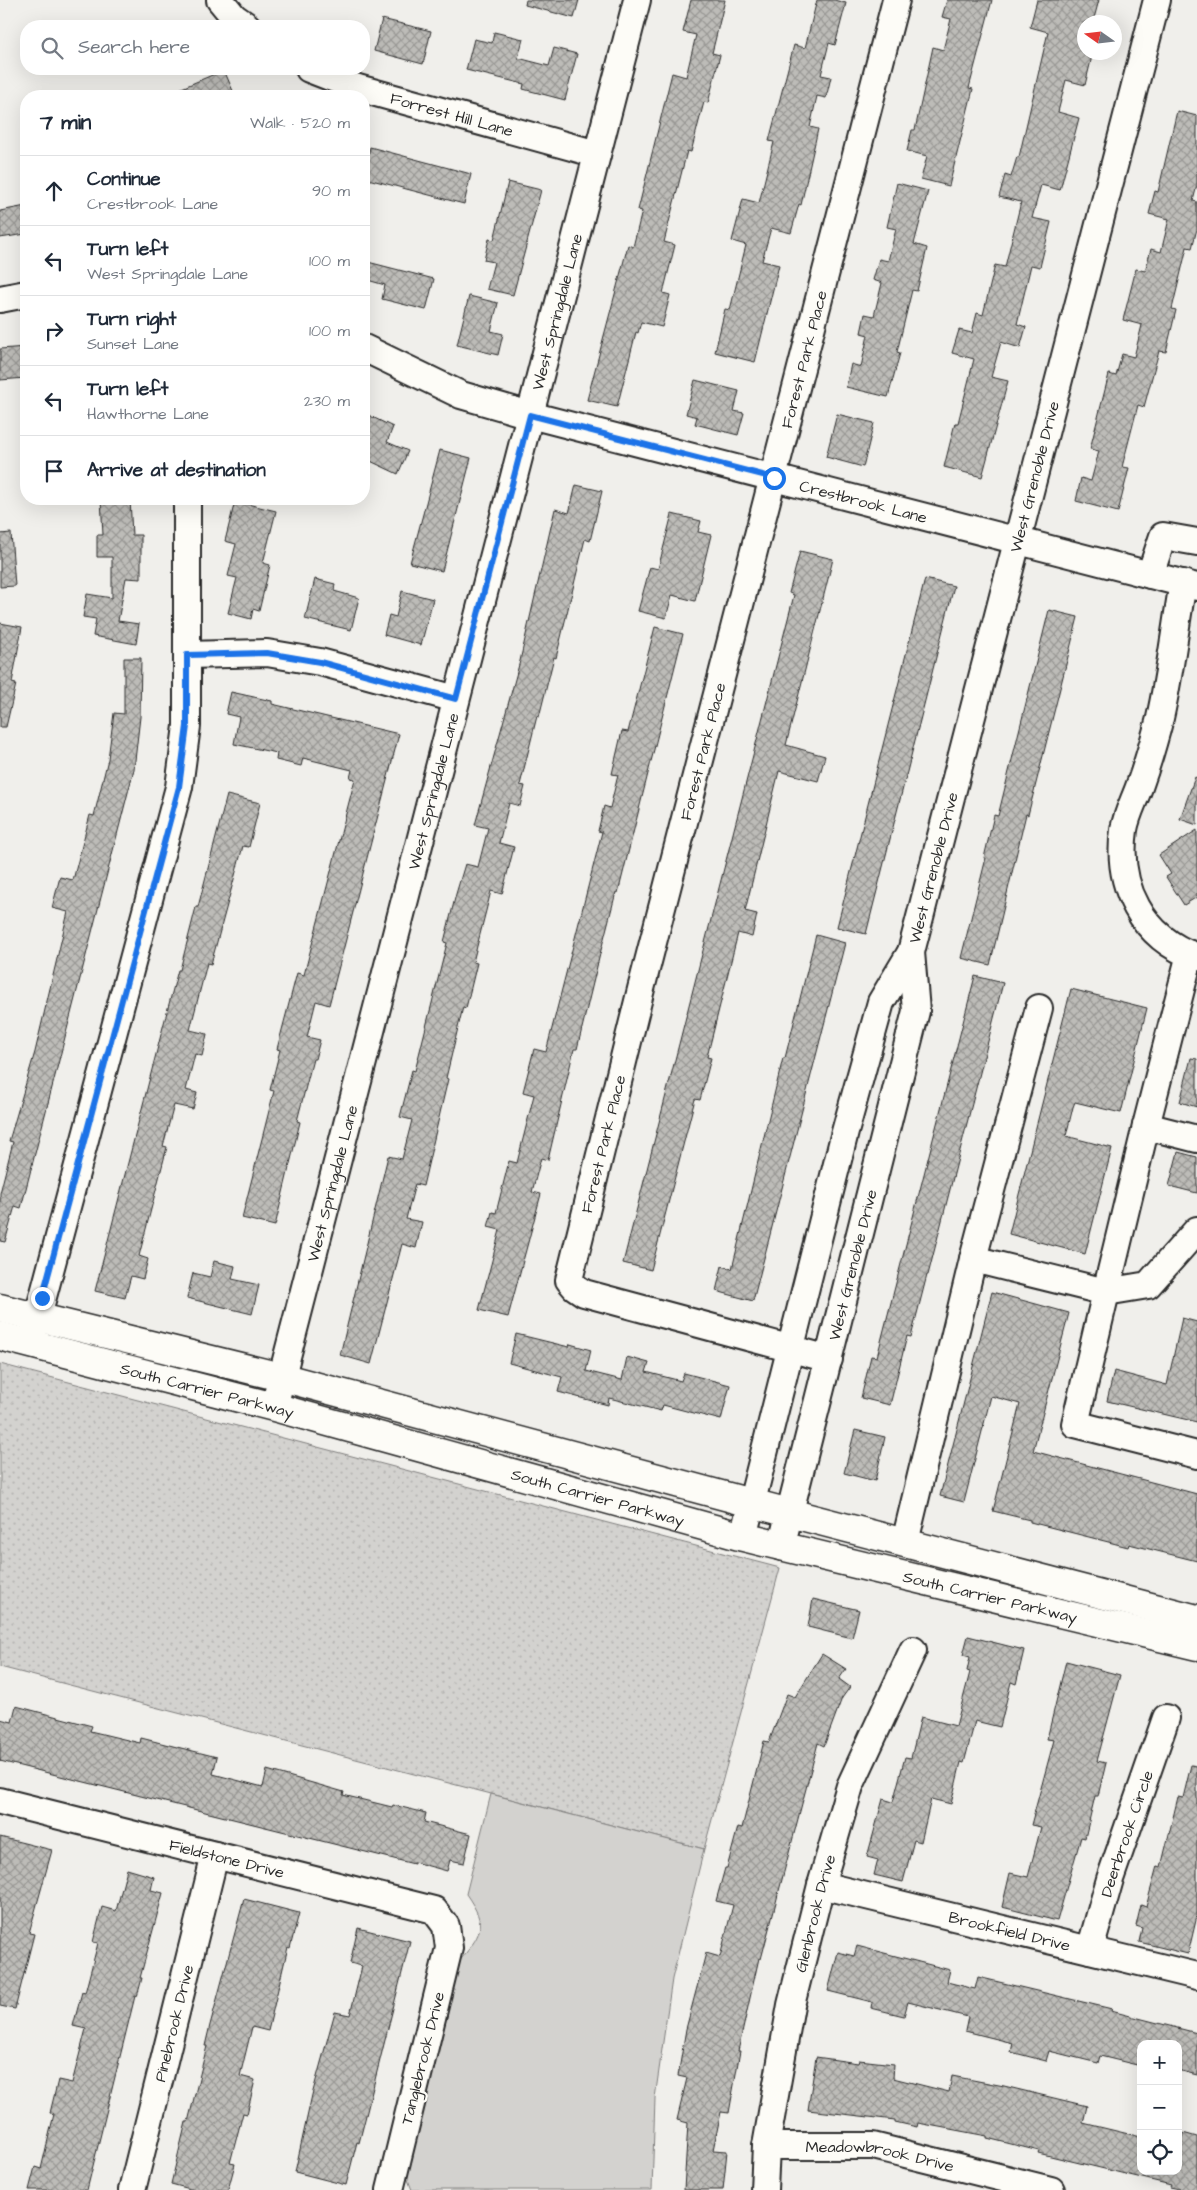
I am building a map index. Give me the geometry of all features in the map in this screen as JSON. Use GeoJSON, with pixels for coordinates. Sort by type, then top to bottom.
{"type":"FeatureCollection","features":[{"type":"Feature","properties":{"kind":"main road","name":"South Carrier Parkway"},"geometry":{"type":"LineString","coordinates":[[0,1308],[34,1331],[274,1407],[742,1537],[1197,1646]]}},
{"type":"Feature","properties":{"kind":"main road","name":"South Carrier Parkway"},"geometry":{"type":"LineString","coordinates":[[0,1336],[34,1331],[281,1377],[751,1503],[1197,1619]]}},
{"type":"Feature","properties":{"kind":"street"},"geometry":{"type":"LineString","coordinates":[[220,0],[238,20]]}},
{"type":"Feature","properties":{"kind":"street","name":"West Springdale Lane"},"geometry":{"type":"LineString","coordinates":[[274,1407],[636,0]]}},
{"type":"Feature","properties":{"kind":"street","name":"Forest Park Place"},"geometry":{"type":"LineString","coordinates":[[789,1349],[584,1293],[569,1280],[639,999],[896,0]]}},
{"type":"Feature","properties":{"kind":"street","name":"West Grenoble Drive"},"geometry":{"type":"LineString","coordinates":[[742,1537],[789,1349],[881,1002],[911,952],[1157,0]]}},
{"type":"Feature","properties":{"kind":"street","name":"Forrest Hill Lane"},"geometry":{"type":"LineString","coordinates":[[324,75],[365,90]]}},
{"type":"Feature","properties":{"kind":"street","name":"Forrest Hill Lane"},"geometry":{"type":"LineString","coordinates":[[370,91],[597,154]]}},
{"type":"Feature","properties":{"kind":"street"},"geometry":{"type":"LineString","coordinates":[[0,299],[20,295]]}},
{"type":"Feature","properties":{"kind":"street","name":"Crestbrook Lane"},"geometry":{"type":"LineString","coordinates":[[370,351],[461,395],[530,415],[1190,585]]}},
{"type":"Feature","properties":{"kind":"street"},"geometry":{"type":"LineString","coordinates":[[34,1331],[179,787],[187,726],[187,505]]}},
{"type":"Feature","properties":{"kind":"street"},"geometry":{"type":"LineString","coordinates":[[1150,575],[1163,536],[1197,542]]}},
{"type":"Feature","properties":{"kind":"street"},"geometry":{"type":"LineString","coordinates":[[1190,585],[1147,767],[1124,829],[1123,856],[1127,885],[1139,914],[1160,937],[1194,956],[1146,1126],[1076,1424],[1197,1455]]}},
{"type":"Feature","properties":{"kind":"street"},"geometry":{"type":"LineString","coordinates":[[187,655],[267,653],[320,662],[456,699]]}},
{"type":"Feature","properties":{"kind":"street","name":"West Grenoble Drive"},"geometry":{"type":"LineString","coordinates":[[781,1547],[916,1011],[911,952]]}},
{"type":"Feature","properties":{"kind":"street"},"geometry":{"type":"LineString","coordinates":[[905,1542],[973,1259],[1040,1008]]}},
{"type":"Feature","properties":{"kind":"street"},"geometry":{"type":"LineString","coordinates":[[1146,1126],[1197,1139]]}},
{"type":"Feature","properties":{"kind":"street"},"geometry":{"type":"LineString","coordinates":[[973,1259],[1106,1292],[1148,1285],[1197,1230]]}},
{"type":"Feature","properties":{"kind":"street"},"geometry":{"type":"LineString","coordinates":[[789,1349],[830,1358]]}},
{"type":"Feature","properties":{"kind":"street","name":"Glenbrook Drive"},"geometry":{"type":"LineString","coordinates":[[764,2190],[766,2146],[791,2005],[821,1885],[850,1786],[913,1650]]}},
{"type":"Feature","properties":{"kind":"street","name":"Deerbrook Circle"},"geometry":{"type":"LineString","coordinates":[[1090,1950],[1110,1879],[1166,1718]]}},
{"type":"Feature","properties":{"kind":"street","name":"Fieldstone Drive"},"geometry":{"type":"LineString","coordinates":[[0,1801],[434,1910],[446,1926]]}},
{"type":"Feature","properties":{"kind":"street","name":"Pinebrook Drive"},"geometry":{"type":"LineString","coordinates":[[132,2190],[215,1855]]}},
{"type":"Feature","properties":{"kind":"street","name":"Brookfield Drive"},"geometry":{"type":"LineString","coordinates":[[821,1885],[1197,1976]]}},
{"type":"Feature","properties":{"kind":"street","name":"Tanglebrook Drive"},"geometry":{"type":"LineString","coordinates":[[390,2190],[449,1948],[446,1926]]}},
{"type":"Feature","properties":{"kind":"street","name":"Meadowbrook Drive"},"geometry":{"type":"LineString","coordinates":[[766,2146],[873,2146],[1050,2190]]}},
{"type":"Feature","properties":{"kind":"shaded area"},"geometry":{"type":"Polygon","coordinates":[[[0,1364],[780,1568],[704,1849],[0,1667],[0,1364]]]}},
{"type":"Feature","properties":{"kind":"shaded area"},"geometry":{"type":"Polygon","coordinates":[[[491,1794],[704,1849],[672,1979],[655,2098],[652,2190],[412,2190],[407,2177],[458,1963],[472,1945],[479,1930],[478,1915],[466,1894],[491,1794]]]}},
{"type":"Feature","properties":{"kind":"building"},"geometry":{"type":"Polygon","coordinates":[[[526,0],[579,0],[574,18],[525,5],[526,0]]]}},
{"type":"Feature","properties":{"kind":"building"},"geometry":{"type":"Polygon","coordinates":[[[691,0],[725,0],[712,53],[720,55],[708,103],[704,102],[691,152],[687,151],[664,242],[675,245],[663,293],[670,295],[662,327],[641,322],[638,333],[636,332],[617,407],[587,400],[628,245],[633,247],[642,211],[638,210],[672,73],[686,77],[696,35],[683,32],[691,0]]]}},
{"type":"Feature","properties":{"kind":"building"},"geometry":{"type":"Polygon","coordinates":[[[817,0],[834,0],[846,3],[835,45],[829,43],[821,75],[831,77],[826,98],[817,96],[810,127],[818,129],[801,205],[799,204],[791,233],[771,228],[762,261],[779,265],[755,362],[715,352],[725,309],[730,310],[746,245],[732,241],[743,199],[759,203],[774,142],[769,141],[794,45],[805,48],[817,0]]]}},
{"type":"Feature","properties":{"kind":"building"},"geometry":{"type":"Polygon","coordinates":[[[947,0],[992,0],[969,88],[973,89],[949,186],[921,179],[927,156],[907,151],[912,130],[915,130],[933,47],[943,50],[951,19],[942,17],[947,0]]]}},
{"type":"Feature","properties":{"kind":"building"},"geometry":{"type":"Polygon","coordinates":[[[1037,0],[1099,0],[1095,15],[1077,15],[1077,60],[1091,60],[1085,85],[1066,80],[1058,112],[1079,118],[1060,190],[1041,185],[1032,218],[1051,222],[1040,267],[1031,265],[1017,324],[1026,327],[1020,348],[1001,342],[991,377],[1008,381],[982,477],[944,467],[955,423],[958,423],[974,359],[952,353],[959,330],[972,333],[977,313],[983,315],[995,265],[1005,267],[1021,202],[999,197],[1005,175],[1011,177],[1017,157],[1019,157],[1048,32],[1030,27],[1037,0]]]}},
{"type":"Feature","properties":{"kind":"building"},"geometry":{"type":"Polygon","coordinates":[[[382,19],[431,31],[423,64],[374,51],[382,19]]]}},
{"type":"Feature","properties":{"kind":"building"},"geometry":{"type":"Polygon","coordinates":[[[494,32],[523,39],[518,58],[549,66],[554,48],[577,54],[565,100],[523,89],[524,84],[466,70],[474,39],[492,43],[494,32]]]}},
{"type":"Feature","properties":{"kind":"building"},"geometry":{"type":"Polygon","coordinates":[[[212,75],[226,75],[233,90],[177,90],[212,75]]]}},
{"type":"Feature","properties":{"kind":"building"},"geometry":{"type":"Polygon","coordinates":[[[1177,111],[1197,116],[1197,185],[1193,201],[1197,202],[1197,229],[1192,248],[1187,247],[1172,309],[1176,310],[1166,352],[1159,351],[1144,407],[1138,405],[1122,467],[1129,468],[1118,512],[1076,501],[1081,478],[1091,481],[1099,451],[1090,449],[1109,374],[1116,376],[1122,354],[1134,357],[1142,325],[1123,320],[1136,269],[1145,271],[1151,249],[1161,252],[1169,219],[1149,214],[1155,191],[1158,192],[1177,111]]]}},
{"type":"Feature","properties":{"kind":"building"},"geometry":{"type":"Polygon","coordinates":[[[370,147],[471,174],[464,204],[370,180],[370,147]]]}},
{"type":"Feature","properties":{"kind":"building"},"geometry":{"type":"Polygon","coordinates":[[[508,182],[541,190],[513,295],[487,289],[494,262],[484,260],[489,239],[494,240],[508,182]]]}},
{"type":"Feature","properties":{"kind":"building"},"geometry":{"type":"Polygon","coordinates":[[[897,183],[928,191],[914,244],[927,248],[917,291],[912,290],[897,352],[900,353],[888,397],[846,387],[851,364],[861,367],[868,335],[861,333],[865,314],[874,316],[882,283],[873,280],[879,259],[888,261],[896,229],[887,227],[897,183]]]}},
{"type":"Feature","properties":{"kind":"building"},"geometry":{"type":"Polygon","coordinates":[[[20,207],[20,235],[0,238],[0,211],[20,207]]]}},
{"type":"Feature","properties":{"kind":"building"},"geometry":{"type":"Polygon","coordinates":[[[370,263],[434,279],[426,310],[382,299],[385,285],[370,281],[370,263]]]}},
{"type":"Feature","properties":{"kind":"building"},"geometry":{"type":"Polygon","coordinates":[[[469,296],[498,303],[491,331],[503,334],[498,355],[457,345],[469,296]]]}},
{"type":"Feature","properties":{"kind":"building"},"geometry":{"type":"Polygon","coordinates":[[[20,347],[20,378],[0,380],[0,349],[20,347]]]}},
{"type":"Feature","properties":{"kind":"building"},"geometry":{"type":"Polygon","coordinates":[[[695,380],[739,391],[734,411],[744,413],[738,435],[695,424],[697,417],[686,414],[695,380]]]}},
{"type":"Feature","properties":{"kind":"building"},"geometry":{"type":"Polygon","coordinates":[[[837,414],[874,423],[863,467],[826,457],[837,414]]]}},
{"type":"Feature","properties":{"kind":"building"},"geometry":{"type":"Polygon","coordinates":[[[370,416],[393,427],[387,442],[408,451],[398,474],[370,461],[370,416]]]}},
{"type":"Feature","properties":{"kind":"building"},"geometry":{"type":"Polygon","coordinates":[[[440,450],[471,458],[442,571],[410,563],[440,450]]]}},
{"type":"Feature","properties":{"kind":"building"},"geometry":{"type":"Polygon","coordinates":[[[576,485],[602,491],[590,541],[585,539],[556,658],[554,657],[539,717],[537,716],[520,785],[525,786],[520,806],[509,803],[499,843],[514,847],[502,894],[491,891],[473,962],[477,963],[466,1008],[463,1007],[423,1186],[415,1184],[406,1219],[422,1222],[416,1248],[402,1244],[371,1364],[340,1355],[388,1156],[402,1159],[412,1120],[400,1117],[412,1070],[415,1071],[447,943],[444,942],[456,894],[465,864],[478,867],[488,828],[475,825],[520,661],[555,509],[569,513],[576,485]]]}},
{"type":"Feature","properties":{"kind":"building"},"geometry":{"type":"Polygon","coordinates":[[[101,505],[130,505],[132,535],[141,535],[141,579],[126,578],[118,621],[139,624],[136,644],[93,636],[96,619],[83,617],[87,594],[112,598],[112,557],[97,557],[97,535],[103,535],[101,505]]]}},
{"type":"Feature","properties":{"kind":"building"},"geometry":{"type":"Polygon","coordinates":[[[234,505],[251,505],[276,511],[263,563],[270,565],[259,611],[253,609],[251,619],[228,613],[237,578],[228,576],[236,544],[225,541],[234,505]]]}},
{"type":"Feature","properties":{"kind":"building"},"geometry":{"type":"Polygon","coordinates":[[[672,514],[701,521],[698,532],[711,535],[695,601],[672,595],[666,618],[638,611],[650,567],[658,569],[672,514]]]}},
{"type":"Feature","properties":{"kind":"building"},"geometry":{"type":"Polygon","coordinates":[[[11,533],[15,586],[0,587],[0,534],[11,533]]]}},
{"type":"Feature","properties":{"kind":"building"},"geometry":{"type":"Polygon","coordinates":[[[800,551],[833,559],[786,745],[825,756],[818,781],[779,771],[745,911],[757,914],[752,937],[738,933],[707,1057],[711,1058],[700,1100],[695,1099],[651,1270],[623,1263],[794,595],[789,593],[800,551]]]}},
{"type":"Feature","properties":{"kind":"building"},"geometry":{"type":"Polygon","coordinates":[[[315,579],[335,584],[334,591],[359,598],[351,630],[305,619],[315,579]]]}},
{"type":"Feature","properties":{"kind":"building"},"geometry":{"type":"Polygon","coordinates":[[[925,579],[954,586],[866,934],[837,927],[925,579]]]}},
{"type":"Feature","properties":{"kind":"building"},"geometry":{"type":"Polygon","coordinates":[[[402,591],[433,599],[421,645],[384,635],[389,615],[396,617],[402,591]]]}},
{"type":"Feature","properties":{"kind":"building"},"geometry":{"type":"Polygon","coordinates":[[[1049,610],[1078,617],[1028,815],[1026,814],[990,965],[961,958],[986,858],[984,858],[994,815],[998,816],[1049,610]]]}},
{"type":"Feature","properties":{"kind":"building"},"geometry":{"type":"Polygon","coordinates":[[[0,623],[22,627],[12,683],[16,684],[6,727],[0,727],[0,623]]]}},
{"type":"Feature","properties":{"kind":"building"},"geometry":{"type":"Polygon","coordinates":[[[655,627],[683,634],[618,893],[616,892],[577,1049],[574,1049],[548,1160],[541,1158],[532,1192],[541,1194],[508,1317],[479,1310],[500,1230],[488,1227],[492,1212],[496,1213],[509,1161],[517,1163],[534,1095],[523,1092],[534,1049],[546,1052],[602,832],[598,831],[604,806],[610,808],[618,775],[612,774],[622,731],[628,732],[655,627]]]}},
{"type":"Feature","properties":{"kind":"building"},"geometry":{"type":"Polygon","coordinates":[[[124,658],[141,658],[140,717],[134,769],[21,1208],[15,1206],[5,1242],[0,1241],[0,1193],[13,1142],[9,1141],[35,1052],[68,912],[52,908],[60,877],[73,880],[90,815],[94,816],[108,759],[114,713],[124,714],[124,658]]]}},
{"type":"Feature","properties":{"kind":"building"},"geometry":{"type":"Polygon","coordinates":[[[231,692],[272,701],[272,704],[399,734],[329,1005],[316,1001],[307,1037],[320,1040],[315,1059],[313,1059],[297,1121],[300,1122],[275,1226],[242,1218],[274,1091],[270,1090],[280,1050],[277,1049],[297,973],[304,975],[355,779],[350,778],[352,770],[303,758],[301,766],[276,760],[277,753],[234,744],[239,717],[226,714],[231,692]]]}},
{"type":"Feature","properties":{"kind":"building"},"geometry":{"type":"Polygon","coordinates":[[[1195,777],[1197,778],[1197,825],[1180,819],[1195,777]]]}},
{"type":"Feature","properties":{"kind":"building"},"geometry":{"type":"Polygon","coordinates":[[[227,795],[260,803],[249,847],[243,846],[211,964],[207,963],[190,1030],[207,1034],[202,1056],[195,1054],[186,1090],[197,1093],[193,1109],[174,1105],[163,1146],[167,1147],[139,1256],[148,1259],[143,1279],[131,1276],[125,1298],[95,1291],[178,970],[180,970],[196,907],[198,907],[227,795]]]}},
{"type":"Feature","properties":{"kind":"building"},"geometry":{"type":"Polygon","coordinates":[[[1197,830],[1197,897],[1184,905],[1166,877],[1171,874],[1159,855],[1197,830]]]}},
{"type":"Feature","properties":{"kind":"building"},"geometry":{"type":"Polygon","coordinates":[[[816,935],[845,943],[753,1301],[716,1291],[722,1266],[732,1269],[783,1058],[785,1058],[816,935]]]}},
{"type":"Feature","properties":{"kind":"building"},"geometry":{"type":"Polygon","coordinates":[[[975,976],[1003,983],[928,1275],[911,1337],[907,1336],[890,1405],[861,1398],[871,1356],[877,1357],[975,976]]]}},
{"type":"Feature","properties":{"kind":"building"},"geometry":{"type":"Polygon","coordinates":[[[1071,989],[1147,1008],[1121,1113],[1075,1102],[1073,1107],[1066,1136],[1112,1148],[1085,1254],[1009,1234],[1071,989]]]}},
{"type":"Feature","properties":{"kind":"building"},"geometry":{"type":"Polygon","coordinates":[[[1191,1058],[1197,1059],[1197,1107],[1180,1102],[1191,1058]]]}},
{"type":"Feature","properties":{"kind":"building"},"geometry":{"type":"Polygon","coordinates":[[[1178,1152],[1197,1157],[1197,1193],[1169,1186],[1178,1152]]]}},
{"type":"Feature","properties":{"kind":"building"},"geometry":{"type":"Polygon","coordinates":[[[214,1261],[235,1266],[232,1279],[259,1285],[252,1314],[187,1298],[193,1273],[210,1277],[214,1261]]]}},
{"type":"Feature","properties":{"kind":"building"},"geometry":{"type":"Polygon","coordinates":[[[992,1292],[1069,1313],[1033,1451],[1197,1494],[1197,1561],[1129,1544],[1128,1547],[993,1511],[1020,1404],[991,1396],[964,1502],[940,1496],[992,1292]]]}},
{"type":"Feature","properties":{"kind":"building"},"geometry":{"type":"Polygon","coordinates":[[[1182,1318],[1197,1322],[1197,1422],[1107,1401],[1114,1371],[1167,1385],[1182,1318]]]}},
{"type":"Feature","properties":{"kind":"building"},"geometry":{"type":"Polygon","coordinates":[[[516,1334],[569,1347],[570,1344],[591,1350],[586,1371],[622,1380],[627,1357],[649,1363],[646,1372],[681,1381],[684,1373],[730,1385],[721,1420],[663,1405],[661,1411],[609,1398],[608,1405],[558,1392],[562,1377],[509,1363],[516,1334]]]}},
{"type":"Feature","properties":{"kind":"building"},"geometry":{"type":"Polygon","coordinates":[[[855,1430],[885,1437],[875,1481],[844,1473],[855,1430]]]}},
{"type":"Feature","properties":{"kind":"building"},"geometry":{"type":"Polygon","coordinates":[[[813,1599],[859,1610],[852,1638],[808,1627],[813,1599]]]}},
{"type":"Feature","properties":{"kind":"building"},"geometry":{"type":"Polygon","coordinates":[[[968,1636],[1024,1650],[1016,1684],[1011,1682],[1000,1727],[975,1721],[964,1763],[961,1762],[951,1804],[931,1799],[921,1842],[914,1840],[903,1882],[874,1875],[878,1860],[867,1857],[883,1799],[893,1802],[905,1757],[911,1758],[921,1717],[956,1726],[970,1672],[967,1671],[970,1657],[963,1655],[968,1636]]]}},
{"type":"Feature","properties":{"kind":"building"},"geometry":{"type":"Polygon","coordinates":[[[822,1654],[846,1669],[839,1679],[850,1687],[842,1698],[824,1746],[818,1743],[761,1959],[759,1958],[738,2051],[740,2051],[729,2113],[721,2112],[713,2150],[727,2151],[723,2190],[684,2190],[688,2123],[677,2120],[687,2078],[678,2076],[686,2029],[706,1953],[720,1957],[733,1905],[716,1901],[738,1827],[742,1828],[764,1741],[769,1742],[787,1694],[795,1697],[822,1654]]]}},
{"type":"Feature","properties":{"kind":"building"},"geometry":{"type":"Polygon","coordinates":[[[1066,1661],[1120,1675],[1097,1761],[1106,1763],[1098,1796],[1095,1796],[1085,1838],[1081,1837],[1057,1921],[1002,1907],[1010,1873],[1028,1877],[1041,1827],[1031,1825],[1054,1740],[1047,1739],[1066,1661]]]}},
{"type":"Feature","properties":{"kind":"building"},"geometry":{"type":"Polygon","coordinates":[[[16,1706],[92,1726],[90,1731],[140,1743],[141,1738],[217,1757],[213,1774],[263,1787],[267,1770],[344,1792],[343,1795],[426,1813],[424,1822],[471,1834],[464,1863],[450,1860],[447,1871],[414,1862],[414,1864],[0,1761],[0,1719],[12,1722],[16,1706]]]}},
{"type":"Feature","properties":{"kind":"building"},"geometry":{"type":"Polygon","coordinates":[[[1191,1765],[1197,1766],[1197,1916],[1188,1954],[1139,1942],[1142,1928],[1136,1926],[1141,1905],[1146,1907],[1157,1866],[1161,1867],[1178,1797],[1183,1798],[1191,1765]]]}},
{"type":"Feature","properties":{"kind":"building"},"geometry":{"type":"Polygon","coordinates":[[[0,1837],[52,1850],[29,1933],[34,1934],[15,2009],[0,2006],[0,1837]]]}},
{"type":"Feature","properties":{"kind":"building"},"geometry":{"type":"Polygon","coordinates":[[[127,1869],[154,1877],[151,1890],[163,1893],[140,1978],[142,1978],[137,1997],[135,1996],[87,2190],[29,2190],[35,2167],[41,2169],[54,2114],[50,2113],[58,2080],[72,2083],[86,2029],[73,2026],[82,1992],[85,1993],[98,1943],[93,1942],[102,1907],[116,1911],[127,1869]]]}},
{"type":"Feature","properties":{"kind":"building"},"geometry":{"type":"Polygon","coordinates":[[[244,1899],[299,1913],[290,1948],[288,1947],[268,2031],[252,2027],[240,2076],[255,2080],[247,2114],[243,2113],[230,2163],[235,2164],[228,2190],[194,2190],[171,2184],[207,2046],[205,2046],[210,2025],[244,1899]]]}},
{"type":"Feature","properties":{"kind":"building"},"geometry":{"type":"Polygon","coordinates":[[[358,1928],[410,1941],[359,2143],[357,2142],[346,2185],[295,2172],[312,2095],[335,2012],[350,2015],[362,1966],[350,1963],[358,1928]]]}},
{"type":"Feature","properties":{"kind":"building"},"geometry":{"type":"Polygon","coordinates":[[[857,1946],[950,1970],[947,1982],[975,1989],[978,1977],[1112,2009],[1111,2011],[1197,2033],[1197,2075],[1182,2071],[1182,2040],[1137,2040],[1137,2065],[1100,2056],[1098,2063],[1049,2051],[1046,2061],[1011,2052],[1013,2043],[965,2031],[968,2017],[908,2002],[904,2016],[871,2008],[872,2002],[828,1991],[838,1952],[854,1956],[857,1946]]]}},
{"type":"Feature","properties":{"kind":"building"},"geometry":{"type":"Polygon","coordinates":[[[816,2057],[858,2063],[859,2060],[894,2064],[893,2078],[949,2092],[952,2076],[1004,2086],[1087,2106],[1083,2123],[1137,2136],[1137,2175],[1182,2175],[1183,2133],[1197,2137],[1197,2190],[1170,2187],[1171,2185],[1038,2153],[1039,2151],[987,2138],[987,2136],[918,2123],[917,2127],[895,2122],[895,2120],[808,2110],[816,2057]]]}},
{"type":"Feature","properties":{"kind":"route"},"geometry":{"type":"LineString","coordinates":[[42,1298],[179,787],[187,726],[187,655],[267,653],[320,662],[456,699],[530,415],[774,478]]}}]}
